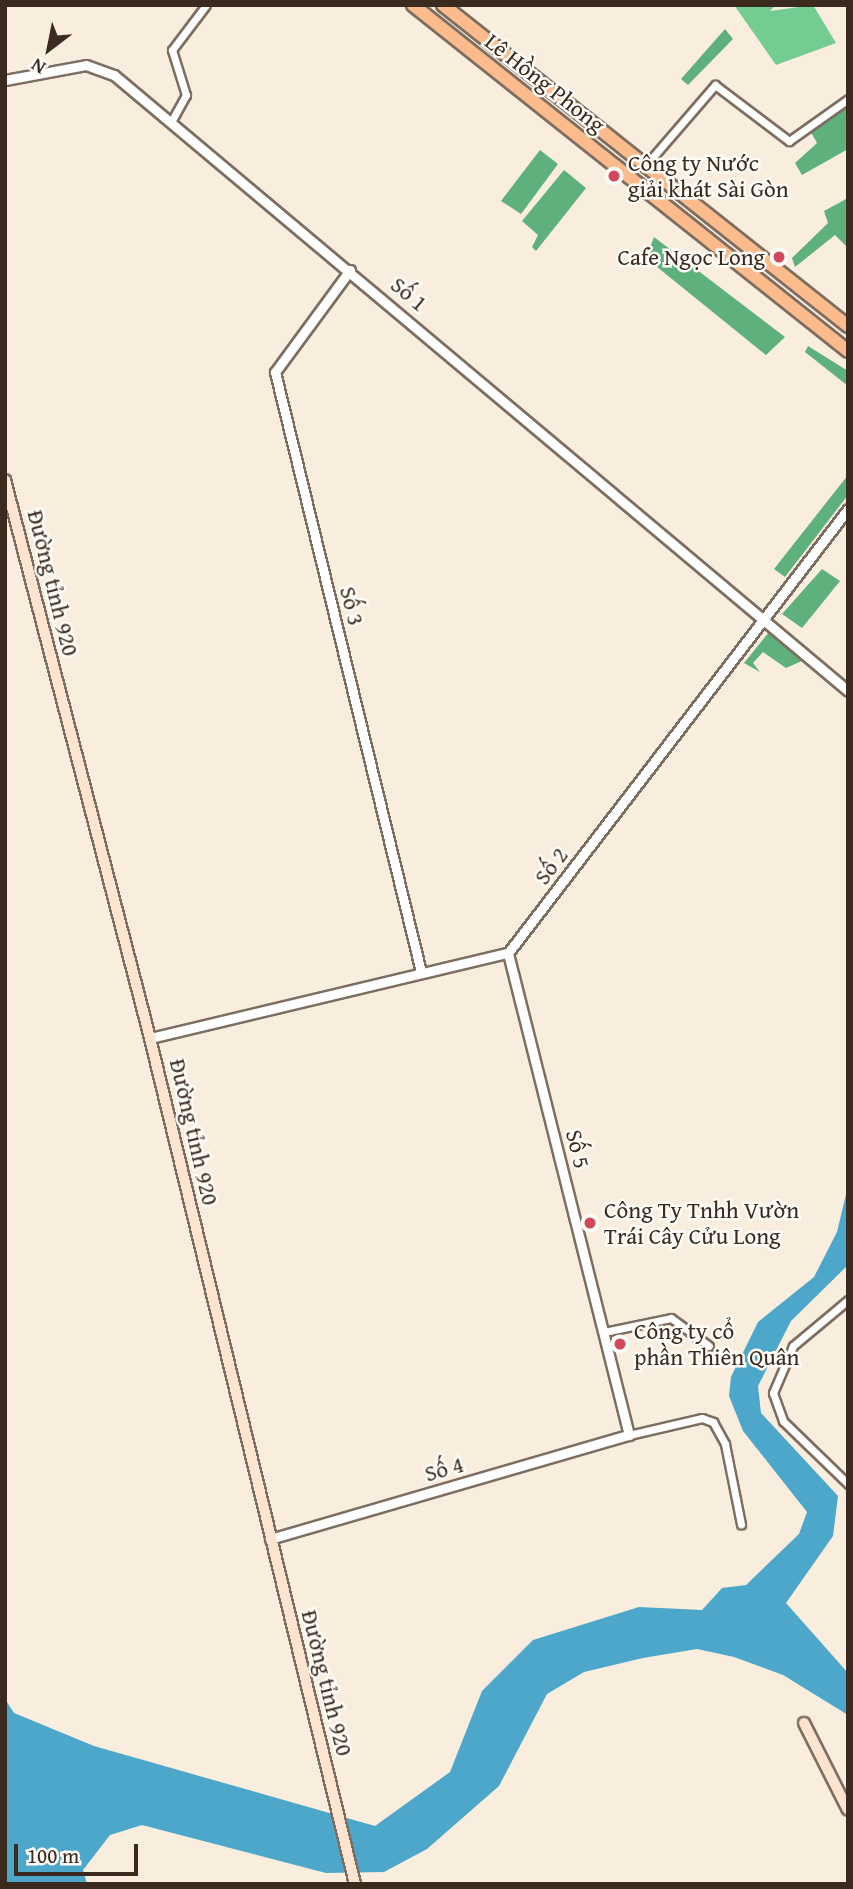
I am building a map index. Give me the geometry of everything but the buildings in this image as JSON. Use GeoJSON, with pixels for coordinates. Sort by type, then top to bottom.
{"type":"FeatureCollection","features":[{"type":"Feature","properties":{"kind":"highway","name":"Lê Hồng Phong"},"geometry":{"type":"LineString","coordinates":[[414,5],[848,351]]}},
{"type":"Feature","properties":{"kind":"highway","name":"Lê Hồng Phong"},"geometry":{"type":"LineString","coordinates":[[443,5],[848,326]]}},
{"type":"Feature","properties":{"kind":"main road","name":"Đường tỉnh 920"},"geometry":{"type":"LineString","coordinates":[[5,480],[150,1038],[355,1884]]}},
{"type":"Feature","properties":{"kind":"main road"},"geometry":{"type":"LineString","coordinates":[[804,1723],[848,1810]]}},
{"type":"Feature","properties":{"kind":"street"},"geometry":{"type":"LineString","coordinates":[[171,122],[186,95],[172,50],[206,5]]}},
{"type":"Feature","properties":{"kind":"street","name":"Số 1"},"geometry":{"type":"LineString","coordinates":[[5,80],[62,67],[102,68],[350,270],[764,617],[848,691]]}},
{"type":"Feature","properties":{"kind":"street"},"geometry":{"type":"LineString","coordinates":[[646,165],[715,85],[789,141],[848,99]]}},
{"type":"Feature","properties":{"kind":"street","name":"Số 3"},"geometry":{"type":"LineString","coordinates":[[350,270],[275,372],[421,972]]}},
{"type":"Feature","properties":{"kind":"street","name":"Số 2"},"geometry":{"type":"LineString","coordinates":[[508,953],[848,509]]}},
{"type":"Feature","properties":{"kind":"street"},"geometry":{"type":"LineString","coordinates":[[150,1038],[508,953]]}},
{"type":"Feature","properties":{"kind":"street","name":"Số 5"},"geometry":{"type":"LineString","coordinates":[[508,953],[629,1435]]}},
{"type":"Feature","properties":{"kind":"street"},"geometry":{"type":"LineString","coordinates":[[848,1300],[793,1346],[774,1394],[783,1421],[848,1485]]}},
{"type":"Feature","properties":{"kind":"street"},"geometry":{"type":"LineString","coordinates":[[604,1332],[671,1318],[709,1346]]}},
{"type":"Feature","properties":{"kind":"street"},"geometry":{"type":"LineString","coordinates":[[629,1435],[702,1418],[713,1422],[725,1444],[741,1524]]}},
{"type":"Feature","properties":{"kind":"street","name":"Số 4"},"geometry":{"type":"LineString","coordinates":[[270,1539],[629,1435]]}},
{"type":"Feature","properties":{"kind":"green space"},"geometry":{"type":"Polygon","coordinates":[[[734,5],[776,5],[770,11],[813,5],[836,43],[776,65],[734,5]]]}},
{"type":"Feature","properties":{"kind":"green space"},"geometry":{"type":"Polygon","coordinates":[[[725,29],[733,39],[688,85],[681,79],[725,29]]]}},
{"type":"Feature","properties":{"kind":"green space"},"geometry":{"type":"Polygon","coordinates":[[[848,106],[848,149],[802,175],[795,163],[817,143],[809,129],[848,106]]]}},
{"type":"Feature","properties":{"kind":"green space"},"geometry":{"type":"Polygon","coordinates":[[[540,150],[558,164],[521,214],[501,201],[540,150]]]}},
{"type":"Feature","properties":{"kind":"green space"},"geometry":{"type":"Polygon","coordinates":[[[564,170],[586,188],[536,251],[532,247],[538,235],[522,221],[564,170]]]}},
{"type":"Feature","properties":{"kind":"green space"},"geometry":{"type":"Polygon","coordinates":[[[848,198],[848,248],[835,235],[795,267],[792,258],[828,223],[824,211],[848,198]]]}},
{"type":"Feature","properties":{"kind":"green space"},"geometry":{"type":"Polygon","coordinates":[[[654,237],[785,337],[766,355],[646,258],[654,237]]]}},
{"type":"Feature","properties":{"kind":"green space"},"geometry":{"type":"Polygon","coordinates":[[[808,346],[848,371],[848,386],[805,352],[808,346]]]}},
{"type":"Feature","properties":{"kind":"green space"},"geometry":{"type":"Polygon","coordinates":[[[848,475],[848,495],[785,577],[774,569],[848,475]]]}},
{"type":"Feature","properties":{"kind":"green space"},"geometry":{"type":"Polygon","coordinates":[[[822,569],[840,581],[802,628],[782,614],[822,569]]]}},
{"type":"Feature","properties":{"kind":"green space"},"geometry":{"type":"Polygon","coordinates":[[[769,632],[804,660],[786,668],[763,652],[753,663],[760,672],[744,663],[769,632]]]}},
{"type":"Feature","properties":{"kind":"water"},"geometry":{"type":"Polygon","coordinates":[[[848,1186],[848,1265],[791,1321],[758,1386],[761,1413],[838,1496],[833,1536],[786,1603],[848,1673],[848,1715],[783,1675],[734,1657],[697,1649],[643,1658],[584,1672],[547,1694],[499,1786],[427,1849],[384,1872],[326,1873],[142,1825],[110,1835],[83,1870],[87,1884],[5,1884],[5,1699],[14,1713],[94,1746],[375,1826],[450,1772],[482,1691],[533,1640],[639,1607],[702,1610],[722,1588],[746,1585],[799,1534],[807,1512],[743,1431],[729,1396],[731,1377],[758,1322],[814,1277],[837,1232],[848,1186]]]}},
{"type":"Feature","properties":{"kind":"place","name":"Công ty Nước giải khát Sài Gòn"},"geometry":{"type":"Point","coordinates":[614,176]}},
{"type":"Feature","properties":{"kind":"place","name":"Cafe Ngọc Long"},"geometry":{"type":"Point","coordinates":[779,257]}},
{"type":"Feature","properties":{"kind":"place","name":"Công Ty Tnhh Vườn Trái Cây Cửu Long"},"geometry":{"type":"Point","coordinates":[590,1223]}},
{"type":"Feature","properties":{"kind":"place","name":"Công ty cổ phần Thiên Quân"},"geometry":{"type":"Point","coordinates":[620,1344]}}]}
